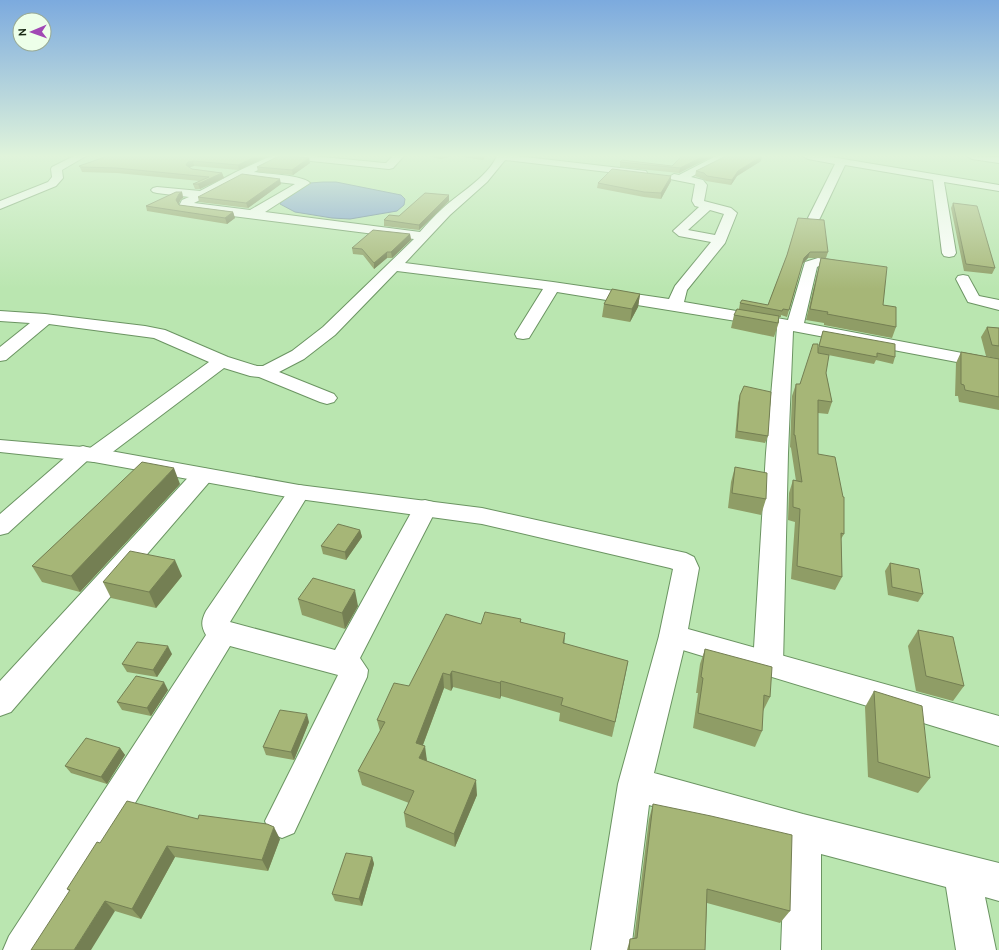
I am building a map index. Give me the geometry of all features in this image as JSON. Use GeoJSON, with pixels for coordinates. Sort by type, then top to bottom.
{"type":"FeatureCollection","features":[{"type":"Feature","properties":{"kind":"street"},"geometry":{"type":"LineString","coordinates":[[0,205],[12,200]]}},
{"type":"Feature","properties":{"kind":"street"},"geometry":{"type":"LineString","coordinates":[[191,200],[186,203],[185,206],[423,236]]}},
{"type":"Feature","properties":{"kind":"street"},"geometry":{"type":"LineString","coordinates":[[252,214],[275,200]]}},
{"type":"Feature","properties":{"kind":"street"},"geometry":{"type":"LineString","coordinates":[[0,316],[45,319],[146,331],[159,334],[222,361],[256,372],[267,371],[298,355],[329,331],[446,212],[460,200]]}},
{"type":"Feature","properties":{"kind":"street"},"geometry":{"type":"LineString","coordinates":[[675,305],[680,289],[719,240],[731,213],[707,206],[698,202],[698,200]]}},
{"type":"Feature","properties":{"kind":"street"},"geometry":{"type":"LineString","coordinates":[[814,218],[823,200]]}},
{"type":"Feature","properties":{"kind":"street"},"geometry":{"type":"LineString","coordinates":[[941,200],[949,253]]}},
{"type":"Feature","properties":{"kind":"street"},"geometry":{"type":"LineString","coordinates":[[707,206],[679,231],[719,240]]}},
{"type":"Feature","properties":{"kind":"street"},"geometry":{"type":"LineString","coordinates":[[768,664],[777,453],[790,325],[810,265],[813,262],[821,262],[865,270]]}},
{"type":"Feature","properties":{"kind":"street"},"geometry":{"type":"LineString","coordinates":[[394,266],[553,286],[675,305],[999,364]]}},
{"type":"Feature","properties":{"kind":"street"},"geometry":{"type":"LineString","coordinates":[[963,279],[973,299],[999,305]]}},
{"type":"Feature","properties":{"kind":"street"},"geometry":{"type":"LineString","coordinates":[[524,334],[553,286]]}},
{"type":"Feature","properties":{"kind":"street"},"geometry":{"type":"LineString","coordinates":[[0,356],[45,319]]}},
{"type":"Feature","properties":{"kind":"street"},"geometry":{"type":"LineString","coordinates":[[0,527],[89,454],[176,397],[222,361]]}},
{"type":"Feature","properties":{"kind":"street"},"geometry":{"type":"LineString","coordinates":[[262,372],[327,398]]}},
{"type":"Feature","properties":{"kind":"street"},"geometry":{"type":"LineString","coordinates":[[0,446],[89,454],[299,492],[482,516],[682,561],[686,568],[673,636],[635,784],[611,950]]}},
{"type":"Feature","properties":{"kind":"street"},"geometry":{"type":"LineString","coordinates":[[0,702],[203,475]]}},
{"type":"Feature","properties":{"kind":"street"},"geometry":{"type":"LineString","coordinates":[[282,821],[352,677],[353,670],[349,666],[342,664],[223,633],[216,627],[216,619],[299,492]]}},
{"type":"Feature","properties":{"kind":"street"},"geometry":{"type":"LineString","coordinates":[[342,664],[425,508]]}},
{"type":"Feature","properties":{"kind":"street"},"geometry":{"type":"LineString","coordinates":[[23,950],[223,633]]}},
{"type":"Feature","properties":{"kind":"street"},"geometry":{"type":"LineString","coordinates":[[673,636],[999,731]]}},
{"type":"Feature","properties":{"kind":"street"},"geometry":{"type":"LineString","coordinates":[[635,784],[803,832],[999,882]]}},
{"type":"Feature","properties":{"kind":"street"},"geometry":{"type":"LineString","coordinates":[[801,950],[803,832]]}},
{"type":"Feature","properties":{"kind":"street"},"geometry":{"type":"LineString","coordinates":[[962,872],[976,950]]}},
{"type":"Feature","properties":{"kind":"water"},"geometry":{"type":"Polygon","coordinates":[[[405,200],[404,205],[397,211],[350,219],[332,218],[295,212],[280,204],[282,201],[405,200]]]}},
{"type":"Feature","properties":{"kind":"building"},"geometry":{"type":"Polygon","coordinates":[[[158,200],[176,200],[179,205],[233,212],[225,218],[146,206],[158,200]]]}},
{"type":"Feature","properties":{"kind":"building"},"geometry":{"type":"Polygon","coordinates":[[[225,200],[250,200],[246,203],[225,200]]]}},
{"type":"Feature","properties":{"kind":"building"},"geometry":{"type":"Polygon","coordinates":[[[417,200],[444,200],[419,225],[384,220],[389,215],[399,216],[417,200]]]}},
{"type":"Feature","properties":{"kind":"building"},"geometry":{"type":"Polygon","coordinates":[[[953,203],[977,206],[995,268],[966,264],[953,203]]]}},
{"type":"Feature","properties":{"kind":"building"},"geometry":{"type":"Polygon","coordinates":[[[798,218],[824,220],[828,252],[810,252],[804,258],[789,310],[783,309],[782,311],[740,303],[742,300],[768,305],[787,255],[798,218]]]}},
{"type":"Feature","properties":{"kind":"building"},"geometry":{"type":"Polygon","coordinates":[[[373,230],[410,234],[391,252],[387,252],[374,263],[362,249],[352,248],[373,230]]]}},
{"type":"Feature","properties":{"kind":"building"},"geometry":{"type":"Polygon","coordinates":[[[821,258],[887,267],[883,305],[896,307],[896,327],[827,314],[828,312],[810,309],[821,258]]]}},
{"type":"Feature","properties":{"kind":"building"},"geometry":{"type":"Polygon","coordinates":[[[612,289],[640,294],[632,309],[604,304],[612,289]]]}},
{"type":"Feature","properties":{"kind":"building"},"geometry":{"type":"Polygon","coordinates":[[[737,309],[779,316],[778,323],[734,315],[737,309]]]}},
{"type":"Feature","properties":{"kind":"building"},"geometry":{"type":"Polygon","coordinates":[[[987,327],[999,328],[999,346],[992,345],[987,327]]]}},
{"type":"Feature","properties":{"kind":"building"},"geometry":{"type":"Polygon","coordinates":[[[823,331],[895,344],[895,357],[877,353],[877,357],[819,346],[823,331]]]}},
{"type":"Feature","properties":{"kind":"building"},"geometry":{"type":"Polygon","coordinates":[[[813,344],[818,344],[818,353],[829,355],[826,373],[832,402],[818,400],[818,454],[835,457],[844,497],[844,534],[841,533],[842,577],[797,566],[800,509],[793,507],[793,480],[802,482],[794,435],[796,384],[800,384],[813,344]]]}},
{"type":"Feature","properties":{"kind":"building"},"geometry":{"type":"Polygon","coordinates":[[[961,352],[999,359],[999,397],[965,390],[964,385],[961,384],[961,352]]]}},
{"type":"Feature","properties":{"kind":"building"},"geometry":{"type":"Polygon","coordinates":[[[744,386],[771,392],[768,436],[737,431],[740,395],[744,386]]]}},
{"type":"Feature","properties":{"kind":"building"},"geometry":{"type":"Polygon","coordinates":[[[142,462],[174,468],[71,576],[32,566],[99,503],[142,462]]]}},
{"type":"Feature","properties":{"kind":"building"},"geometry":{"type":"Polygon","coordinates":[[[735,467],[767,473],[766,499],[732,493],[735,467]]]}},
{"type":"Feature","properties":{"kind":"building"},"geometry":{"type":"Polygon","coordinates":[[[338,524],[360,530],[345,552],[321,546],[338,524]]]}},
{"type":"Feature","properties":{"kind":"building"},"geometry":{"type":"Polygon","coordinates":[[[130,551],[175,560],[149,592],[103,582],[130,551]]]}},
{"type":"Feature","properties":{"kind":"building"},"geometry":{"type":"Polygon","coordinates":[[[890,563],[919,569],[923,594],[892,587],[890,563]]]}},
{"type":"Feature","properties":{"kind":"building"},"geometry":{"type":"Polygon","coordinates":[[[313,578],[355,590],[342,613],[298,599],[313,578]]]}},
{"type":"Feature","properties":{"kind":"building"},"geometry":{"type":"Polygon","coordinates":[[[485,612],[521,619],[520,622],[565,633],[563,643],[628,661],[615,722],[561,705],[563,698],[501,681],[500,683],[452,671],[450,675],[443,673],[416,743],[425,746],[419,758],[476,780],[454,834],[404,813],[414,791],[358,771],[385,722],[377,720],[394,683],[409,686],[446,614],[481,624],[485,612]]]}},
{"type":"Feature","properties":{"kind":"building"},"geometry":{"type":"Polygon","coordinates":[[[918,630],[953,637],[964,686],[926,676],[918,630]]]}},
{"type":"Feature","properties":{"kind":"building"},"geometry":{"type":"Polygon","coordinates":[[[137,642],[168,646],[153,670],[122,664],[137,642]]]}},
{"type":"Feature","properties":{"kind":"building"},"geometry":{"type":"Polygon","coordinates":[[[705,649],[772,667],[770,697],[764,695],[762,731],[698,713],[705,649]]]}},
{"type":"Feature","properties":{"kind":"building"},"geometry":{"type":"Polygon","coordinates":[[[136,676],[164,682],[147,708],[117,702],[136,676]]]}},
{"type":"Feature","properties":{"kind":"building"},"geometry":{"type":"Polygon","coordinates":[[[874,691],[922,706],[930,778],[878,762],[874,691]]]}},
{"type":"Feature","properties":{"kind":"building"},"geometry":{"type":"Polygon","coordinates":[[[280,710],[307,714],[291,752],[263,747],[280,710]]]}},
{"type":"Feature","properties":{"kind":"building"},"geometry":{"type":"Polygon","coordinates":[[[86,738],[120,748],[101,777],[65,766],[86,738]]]}},
{"type":"Feature","properties":{"kind":"building"},"geometry":{"type":"Polygon","coordinates":[[[127,801],[198,819],[199,815],[267,824],[274,827],[262,860],[167,846],[132,909],[105,901],[74,950],[31,950],[70,890],[67,889],[97,842],[100,843],[127,801]]]}},
{"type":"Feature","properties":{"kind":"building"},"geometry":{"type":"Polygon","coordinates":[[[653,804],[792,835],[790,911],[707,889],[705,950],[629,950],[630,939],[637,938],[653,804]]]}},
{"type":"Feature","properties":{"kind":"building"},"geometry":{"type":"Polygon","coordinates":[[[346,853],[372,857],[359,899],[332,894],[346,853]]]}}]}
